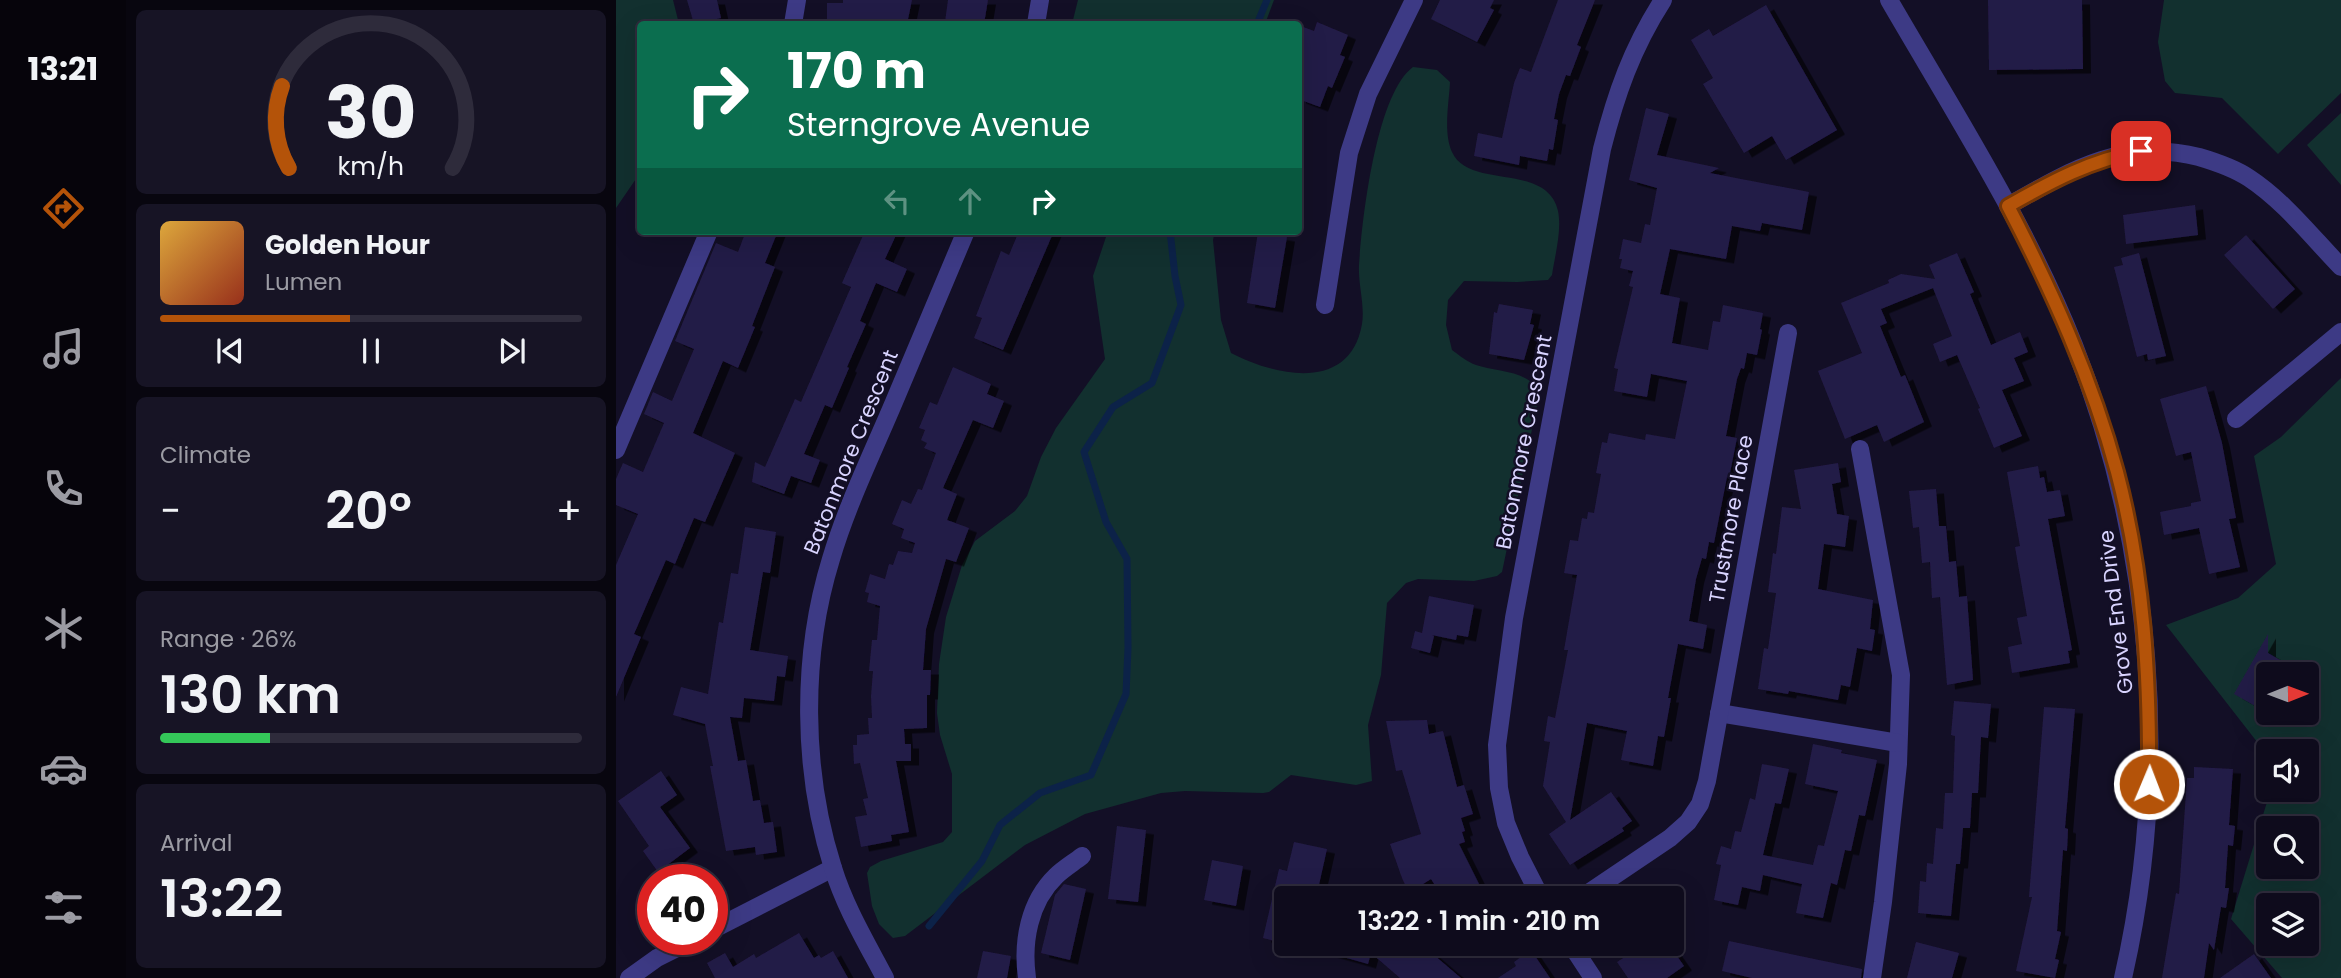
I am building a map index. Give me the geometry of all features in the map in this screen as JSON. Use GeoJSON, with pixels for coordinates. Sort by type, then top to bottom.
{"type":"FeatureCollection","features":[{"type":"Feature","properties":{"kind":"street"},"geometry":{"type":"LineString","coordinates":[[794,21],[797,0]]}},
{"type":"Feature","properties":{"kind":"street"},"geometry":{"type":"LineString","coordinates":[[1036,21],[1040,0]]}},
{"type":"Feature","properties":{"kind":"street"},"geometry":{"type":"LineString","coordinates":[[1325,305],[1349,153],[1368,94],[1414,0]]}},
{"type":"Feature","properties":{"kind":"street","name":"Batonmore Crescent"},"geometry":{"type":"LineString","coordinates":[[1535,886],[1506,823],[1499,788],[1497,745],[1514,618],[1602,149],[1618,89],[1637,45],[1663,0]]}},
{"type":"Feature","properties":{"kind":"street","name":"Grove End Drive"},"geometry":{"type":"LineString","coordinates":[[1889,0],[2008,206],[2060,314],[2091,390],[2116,471],[2143,614],[2150,705],[2149,784],[2143,861],[2123,978]]}},
{"type":"Feature","properties":{"kind":"street"},"geometry":{"type":"LineString","coordinates":[[2008,206],[2062,176],[2112,156],[2141,151],[2176,151],[2221,164],[2248,177],[2276,200],[2341,267]]}},
{"type":"Feature","properties":{"kind":"street"},"geometry":{"type":"LineString","coordinates":[[616,450],[707,235]]}},
{"type":"Feature","properties":{"kind":"street","name":"Batonmore Crescent"},"geometry":{"type":"LineString","coordinates":[[885,978],[833,868],[816,797],[810,754],[808,706],[813,648],[830,561],[848,509],[964,235]]}},
{"type":"Feature","properties":{"kind":"street"},"geometry":{"type":"LineString","coordinates":[[2236,419],[2341,332]]}},
{"type":"Feature","properties":{"kind":"street","name":"Trustmore Place"},"geometry":{"type":"LineString","coordinates":[[1599,886],[1670,838],[1688,822],[1700,804],[1707,781],[1788,333]]}},
{"type":"Feature","properties":{"kind":"street"},"geometry":{"type":"LineString","coordinates":[[1860,449],[1901,675],[1898,743],[1885,888],[1872,978]]}},
{"type":"Feature","properties":{"kind":"street"},"geometry":{"type":"LineString","coordinates":[[1719,713],[1898,743]]}},
{"type":"Feature","properties":{"kind":"street"},"geometry":{"type":"LineString","coordinates":[[1027,978],[1025,964],[1032,910],[1056,876],[1082,856]]}},
{"type":"Feature","properties":{"kind":"street"},"geometry":{"type":"LineString","coordinates":[[728,922],[833,868]]}},
{"type":"Feature","properties":{"kind":"street"},"geometry":{"type":"LineString","coordinates":[[629,978],[663,955]]}},
{"type":"Feature","properties":{"kind":"street"},"geometry":{"type":"LineString","coordinates":[[1579,956],[1594,978]]}},
{"type":"Feature","properties":{"kind":"green space"},"geometry":{"type":"Polygon","coordinates":[[[616,0],[673,0],[678,21],[637,21],[637,177],[616,208],[616,0]]]}},
{"type":"Feature","properties":{"kind":"green space"},"geometry":{"type":"Polygon","coordinates":[[[1078,0],[1274,0],[1266,21],[1073,21],[1078,0]]]}},
{"type":"Feature","properties":{"kind":"green space"},"geometry":{"type":"Polygon","coordinates":[[[2164,0],[2341,0],[2341,93],[2278,154],[2222,98],[2175,93],[2165,81],[2158,42],[2164,0]]]}},
{"type":"Feature","properties":{"kind":"green space"},"geometry":{"type":"Polygon","coordinates":[[[1413,67],[1437,70],[1450,82],[1447,117],[1449,144],[1461,163],[1474,170],[1539,186],[1551,196],[1558,211],[1558,243],[1552,275],[1548,280],[1464,281],[1448,300],[1446,325],[1452,350],[1476,365],[1513,373],[1530,381],[1539,396],[1502,572],[1497,576],[1474,581],[1418,579],[1406,583],[1387,603],[1381,675],[1368,725],[1372,781],[1356,785],[1291,775],[1269,792],[1161,793],[1085,814],[1025,845],[905,936],[893,938],[879,924],[872,906],[867,873],[870,867],[881,861],[943,842],[952,832],[952,774],[940,735],[937,713],[939,664],[946,617],[962,565],[975,541],[1015,511],[1027,496],[1041,457],[1056,428],[1105,359],[1093,276],[1107,235],[1214,235],[1221,320],[1231,353],[1268,368],[1289,372],[1327,370],[1343,361],[1355,346],[1362,324],[1359,265],[1368,190],[1380,130],[1400,81],[1413,67]]]}},
{"type":"Feature","properties":{"kind":"green space"},"geometry":{"type":"Polygon","coordinates":[[[2341,113],[2341,185],[2307,145],[2341,113]]]}},
{"type":"Feature","properties":{"kind":"green space"},"geometry":{"type":"Polygon","coordinates":[[[2341,378],[2341,978],[2282,978],[2263,956],[2319,956],[2319,893],[2256,893],[2256,948],[2231,919],[2256,838],[2256,879],[2319,879],[2319,816],[2263,816],[2267,802],[2319,802],[2319,739],[2256,741],[2166,625],[2238,598],[2276,564],[2254,456],[2281,437],[2341,378]]]}},
{"type":"Feature","properties":{"kind":"building"},"geometry":{"type":"Polygon","coordinates":[[[687,0],[717,0],[721,18],[693,21],[687,0]]]}},
{"type":"Feature","properties":{"kind":"building"},"geometry":{"type":"Polygon","coordinates":[[[843,0],[912,0],[908,21],[827,21],[827,3],[843,3],[843,0]]]}},
{"type":"Feature","properties":{"kind":"building"},"geometry":{"type":"Polygon","coordinates":[[[948,0],[988,0],[984,21],[945,21],[948,0]]]}},
{"type":"Feature","properties":{"kind":"building"},"geometry":{"type":"Polygon","coordinates":[[[1440,0],[1494,0],[1490,8],[1494,10],[1477,42],[1431,19],[1440,0]]]}},
{"type":"Feature","properties":{"kind":"building"},"geometry":{"type":"Polygon","coordinates":[[[1558,0],[1595,0],[1577,45],[1581,47],[1570,76],[1566,75],[1559,94],[1554,119],[1558,120],[1553,150],[1549,149],[1547,161],[1520,156],[1519,165],[1474,156],[1478,133],[1502,138],[1520,68],[1531,72],[1558,0]]]}},
{"type":"Feature","properties":{"kind":"building"},"geometry":{"type":"Polygon","coordinates":[[[1988,0],[2082,0],[2083,69],[1989,70],[1988,0]]]}},
{"type":"Feature","properties":{"kind":"building"},"geometry":{"type":"Polygon","coordinates":[[[1766,5],[1837,130],[1786,160],[1772,136],[1744,153],[1703,84],[1713,78],[1691,40],[1709,29],[1713,36],[1766,5]]]}},
{"type":"Feature","properties":{"kind":"building"},"geometry":{"type":"Polygon","coordinates":[[[1317,22],[1348,35],[1340,55],[1345,57],[1332,88],[1328,86],[1320,107],[1302,100],[1302,26],[1314,31],[1317,22]]]}},
{"type":"Feature","properties":{"kind":"building"},"geometry":{"type":"Polygon","coordinates":[[[1646,108],[1669,114],[1657,155],[1719,168],[1710,173],[1809,192],[1802,230],[1762,223],[1760,231],[1732,226],[1726,259],[1670,249],[1660,294],[1680,298],[1672,343],[1708,350],[1713,321],[1720,322],[1723,305],[1763,313],[1762,330],[1757,355],[1747,353],[1744,369],[1741,368],[1737,379],[1726,436],[1737,438],[1729,478],[1727,477],[1714,543],[1709,542],[1706,559],[1702,558],[1696,579],[1689,621],[1707,625],[1703,649],[1678,644],[1664,737],[1658,736],[1653,766],[1621,760],[1627,731],[1587,723],[1570,820],[1611,792],[1632,821],[1622,828],[1624,831],[1570,865],[1549,834],[1566,822],[1543,786],[1550,742],[1544,741],[1548,716],[1555,718],[1568,650],[1564,650],[1577,575],[1564,573],[1570,540],[1578,541],[1582,518],[1587,519],[1588,512],[1594,513],[1601,474],[1596,473],[1602,442],[1607,443],[1609,433],[1645,440],[1646,434],[1675,439],[1687,381],[1651,374],[1647,397],[1614,391],[1618,369],[1614,368],[1633,287],[1629,286],[1633,271],[1620,268],[1623,239],[1641,243],[1645,224],[1650,225],[1657,188],[1629,180],[1646,108]]]}},
{"type":"Feature","properties":{"kind":"building"},"geometry":{"type":"Polygon","coordinates":[[[2195,205],[2198,235],[2126,244],[2123,215],[2195,205]]]}},
{"type":"Feature","properties":{"kind":"building"},"geometry":{"type":"Polygon","coordinates":[[[744,235],[776,235],[765,263],[775,267],[738,368],[723,361],[693,433],[735,453],[705,522],[694,518],[675,564],[666,560],[634,634],[641,637],[616,697],[616,565],[638,514],[616,505],[616,479],[623,463],[643,472],[664,423],[644,414],[653,392],[672,401],[694,349],[675,341],[716,243],[738,252],[744,235]]]}},
{"type":"Feature","properties":{"kind":"building"},"geometry":{"type":"Polygon","coordinates":[[[863,235],[896,235],[885,259],[907,269],[897,292],[876,283],[860,321],[866,324],[847,367],[849,368],[832,408],[825,405],[804,454],[820,460],[811,483],[791,476],[784,494],[752,482],[755,462],[765,467],[795,399],[801,402],[851,287],[842,283],[863,235]]]}},
{"type":"Feature","properties":{"kind":"building"},"geometry":{"type":"Polygon","coordinates":[[[1017,235],[1052,235],[1003,350],[974,338],[982,318],[976,316],[1001,251],[1009,255],[1017,235]]]}},
{"type":"Feature","properties":{"kind":"building"},"geometry":{"type":"Polygon","coordinates":[[[1258,235],[1287,237],[1275,308],[1247,303],[1258,235]]]}},
{"type":"Feature","properties":{"kind":"building"},"geometry":{"type":"Polygon","coordinates":[[[2246,235],[2295,289],[2273,309],[2224,255],[2246,235]]]}},
{"type":"Feature","properties":{"kind":"building"},"geometry":{"type":"Polygon","coordinates":[[[1957,253],[1974,292],[1970,294],[1991,345],[2020,332],[2028,352],[2014,358],[2024,381],[2002,390],[2022,436],[1994,448],[1957,355],[1940,362],[1933,344],[1952,336],[1933,288],[1881,309],[1887,323],[1880,326],[1901,377],[1905,375],[1924,422],[1884,442],[1877,425],[1845,439],[1818,371],[1862,353],[1841,303],[1889,283],[1888,280],[1901,274],[1935,279],[1929,265],[1957,253]]]}},
{"type":"Feature","properties":{"kind":"building"},"geometry":{"type":"Polygon","coordinates":[[[2139,253],[2166,356],[2148,360],[2147,354],[2137,357],[2114,267],[2123,265],[2121,258],[2139,253]]]}},
{"type":"Feature","properties":{"kind":"building"},"geometry":{"type":"Polygon","coordinates":[[[1499,304],[1533,310],[1530,324],[1534,325],[1524,360],[1489,354],[1494,312],[1497,313],[1499,304]]]}},
{"type":"Feature","properties":{"kind":"building"},"geometry":{"type":"Polygon","coordinates":[[[953,367],[991,384],[987,394],[1004,401],[993,428],[973,420],[943,488],[957,494],[947,520],[969,528],[956,562],[946,559],[926,629],[923,670],[931,670],[930,695],[927,695],[927,728],[904,729],[905,744],[911,744],[911,761],[896,761],[909,832],[891,835],[892,841],[861,847],[855,817],[867,815],[863,799],[868,798],[860,763],[854,764],[853,745],[857,745],[857,735],[869,734],[873,671],[869,671],[872,640],[877,640],[880,606],[867,602],[869,593],[865,592],[870,574],[885,579],[889,564],[893,565],[898,551],[912,553],[915,543],[901,538],[904,529],[892,524],[902,500],[911,504],[918,489],[922,490],[936,453],[924,448],[927,443],[921,440],[925,430],[919,428],[930,402],[937,405],[953,367]]]}},
{"type":"Feature","properties":{"kind":"building"},"geometry":{"type":"Polygon","coordinates":[[[2206,386],[2222,443],[2236,518],[2229,519],[2240,567],[2209,574],[2199,528],[2164,535],[2160,512],[2191,506],[2191,503],[2201,501],[2191,452],[2176,456],[2160,399],[2206,386]]]}},
{"type":"Feature","properties":{"kind":"building"},"geometry":{"type":"Polygon","coordinates":[[[1838,463],[1841,482],[1832,484],[1837,514],[1849,516],[1845,547],[1824,544],[1818,589],[1873,600],[1870,629],[1875,630],[1872,651],[1857,648],[1850,687],[1841,685],[1838,700],[1789,691],[1788,694],[1758,689],[1764,648],[1768,649],[1776,593],[1768,592],[1782,507],[1801,509],[1794,470],[1838,463]]]}},
{"type":"Feature","properties":{"kind":"building"},"geometry":{"type":"Polygon","coordinates":[[[2038,466],[2047,492],[2060,490],[2065,516],[2048,519],[2072,650],[2068,651],[2070,663],[2012,673],[2008,647],[2022,644],[2017,618],[2027,616],[2015,547],[2020,546],[2007,472],[2038,466]]]}},
{"type":"Feature","properties":{"kind":"building"},"geometry":{"type":"Polygon","coordinates":[[[1936,489],[1939,526],[1946,526],[1949,562],[1956,561],[1959,597],[1967,596],[1973,680],[1947,685],[1940,597],[1932,598],[1930,562],[1922,563],[1919,527],[1913,528],[1909,491],[1936,489]]]}},
{"type":"Feature","properties":{"kind":"building"},"geometry":{"type":"Polygon","coordinates":[[[745,527],[776,532],[770,573],[763,572],[750,650],[788,656],[785,677],[777,676],[774,701],[744,698],[742,718],[730,717],[738,761],[746,760],[753,801],[760,800],[764,823],[773,822],[777,852],[756,855],[755,847],[726,851],[705,724],[673,715],[681,687],[708,694],[719,622],[723,623],[731,573],[738,574],[745,527]]]}},
{"type":"Feature","properties":{"kind":"building"},"geometry":{"type":"Polygon","coordinates":[[[1429,596],[1474,605],[1468,637],[1457,635],[1456,640],[1432,635],[1430,653],[1411,648],[1415,631],[1422,633],[1429,596]]]}},
{"type":"Feature","properties":{"kind":"building"},"geometry":{"type":"Polygon","coordinates":[[[2268,634],[2268,653],[2283,662],[2256,662],[2256,706],[2234,694],[2268,634]]]}},
{"type":"Feature","properties":{"kind":"building"},"geometry":{"type":"Polygon","coordinates":[[[1954,701],[1991,704],[1988,738],[1981,737],[1978,793],[1972,793],[1970,828],[1963,828],[1951,916],[1918,913],[1920,881],[1926,882],[1927,863],[1933,864],[1936,828],[1943,829],[1945,793],[1953,793],[1955,736],[1951,735],[1954,701]]]}},
{"type":"Feature","properties":{"kind":"building"},"geometry":{"type":"Polygon","coordinates":[[[2044,707],[2075,709],[2065,828],[2068,829],[2067,851],[2063,850],[2057,931],[2061,932],[2055,959],[2059,960],[2055,978],[2016,971],[2032,897],[2029,897],[2044,707]]]}},
{"type":"Feature","properties":{"kind":"building"},"geometry":{"type":"Polygon","coordinates":[[[1427,720],[1429,734],[1443,731],[1457,787],[1464,785],[1473,814],[1461,818],[1465,842],[1459,844],[1480,886],[1435,886],[1431,879],[1420,886],[1406,886],[1390,844],[1421,834],[1402,770],[1396,771],[1386,721],[1427,720]]]}},
{"type":"Feature","properties":{"kind":"building"},"geometry":{"type":"Polygon","coordinates":[[[1813,744],[1877,760],[1865,816],[1859,815],[1851,851],[1845,850],[1837,885],[1831,883],[1823,918],[1796,913],[1802,884],[1763,875],[1760,891],[1742,887],[1738,905],[1714,900],[1721,865],[1716,864],[1721,846],[1731,849],[1735,831],[1741,832],[1750,798],[1755,800],[1762,764],[1789,769],[1781,804],[1775,803],[1763,855],[1813,865],[1818,845],[1824,846],[1838,791],[1805,784],[1813,744]]]}},
{"type":"Feature","properties":{"kind":"building"},"geometry":{"type":"Polygon","coordinates":[[[2194,767],[2233,769],[2229,825],[2235,826],[2233,846],[2228,845],[2225,888],[2229,888],[2226,908],[2221,907],[2214,950],[2209,943],[2204,978],[2162,978],[2176,893],[2179,894],[2187,778],[2194,778],[2194,767]]]}},
{"type":"Feature","properties":{"kind":"building"},"geometry":{"type":"Polygon","coordinates":[[[661,771],[677,795],[660,807],[690,848],[669,864],[652,864],[643,851],[649,846],[618,801],[661,771]]]}},
{"type":"Feature","properties":{"kind":"building"},"geometry":{"type":"Polygon","coordinates":[[[1117,826],[1146,830],[1138,902],[1108,899],[1117,826]]]}},
{"type":"Feature","properties":{"kind":"building"},"geometry":{"type":"Polygon","coordinates":[[[1294,842],[1327,849],[1319,886],[1275,886],[1279,869],[1287,871],[1294,842]]]}},
{"type":"Feature","properties":{"kind":"building"},"geometry":{"type":"Polygon","coordinates":[[[1212,860],[1243,866],[1236,906],[1204,900],[1212,860]]]}},
{"type":"Feature","properties":{"kind":"building"},"geometry":{"type":"Polygon","coordinates":[[[1064,884],[1086,889],[1070,960],[1041,953],[1055,895],[1064,884]]]}},
{"type":"Feature","properties":{"kind":"building"},"geometry":{"type":"Polygon","coordinates":[[[1274,891],[1274,941],[1263,938],[1274,891]]]}},
{"type":"Feature","properties":{"kind":"building"},"geometry":{"type":"Polygon","coordinates":[[[799,933],[814,958],[819,955],[821,958],[833,951],[848,978],[715,978],[707,963],[726,955],[733,967],[754,954],[756,958],[799,933]]]}},
{"type":"Feature","properties":{"kind":"building"},"geometry":{"type":"Polygon","coordinates":[[[1729,941],[1862,969],[1861,978],[1752,978],[1722,971],[1729,941]]]}},
{"type":"Feature","properties":{"kind":"building"},"geometry":{"type":"Polygon","coordinates":[[[1916,942],[1959,953],[1952,978],[1907,978],[1916,942]]]}},
{"type":"Feature","properties":{"kind":"building"},"geometry":{"type":"Polygon","coordinates":[[[983,951],[1011,956],[1007,978],[977,978],[983,951]]]}},
{"type":"Feature","properties":{"kind":"building"},"geometry":{"type":"Polygon","coordinates":[[[2254,954],[2271,978],[2220,978],[2254,954]]]}},
{"type":"Feature","properties":{"kind":"building"},"geometry":{"type":"Polygon","coordinates":[[[1340,956],[1370,956],[1368,964],[1340,956]]]}},
{"type":"Feature","properties":{"kind":"building"},"geometry":{"type":"Polygon","coordinates":[[[1374,956],[1435,956],[1461,978],[1400,978],[1374,956]]]}},
{"type":"Feature","properties":{"kind":"building"},"geometry":{"type":"Polygon","coordinates":[[[1522,956],[1535,956],[1550,978],[1498,978],[1516,966],[1514,962],[1522,956]]]}},
{"type":"Feature","properties":{"kind":"building"},"geometry":{"type":"Polygon","coordinates":[[[1626,956],[1677,956],[1684,966],[1667,978],[1628,978],[1617,962],[1626,956]]]}},
{"type":"Feature","properties":{"kind":"waterway"},"geometry":{"type":"LineString","coordinates":[[1258,21],[1267,0]]}},
{"type":"Feature","properties":{"kind":"waterway"},"geometry":{"type":"LineString","coordinates":[[929,926],[982,861],[1000,825],[1040,793],[1091,775],[1126,694],[1127,559],[1106,522],[1084,452],[1113,407],[1152,383],[1181,305],[1170,235]]}},
{"type":"Feature","properties":{"kind":"route"},"geometry":{"type":"LineString","coordinates":[[2141,151],[2112,156],[2062,176],[2008,206],[2073,344],[2091,390],[2116,471],[2131,537],[2143,614],[2150,705],[2149,784]]}}]}
